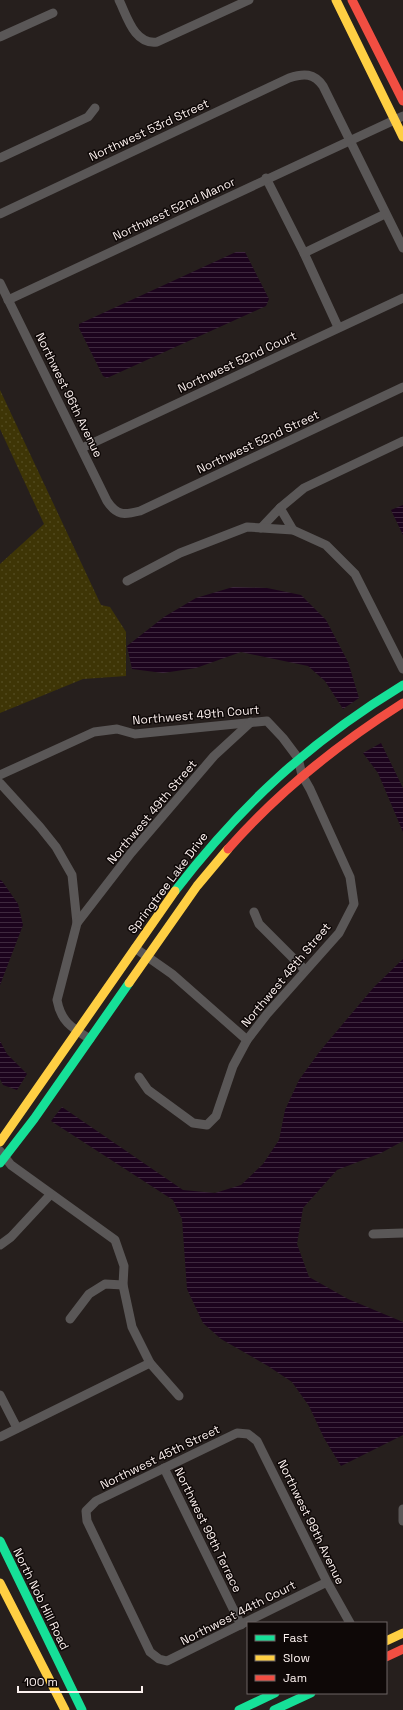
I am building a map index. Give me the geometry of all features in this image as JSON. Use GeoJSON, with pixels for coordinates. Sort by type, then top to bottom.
{"type":"FeatureCollection","features":[{"type":"Feature","properties":{"kind":"street"},"geometry":{"type":"LineString","coordinates":[[119,0],[136,36],[151,43],[157,42],[249,0]]}},
{"type":"Feature","properties":{"kind":"street"},"geometry":{"type":"LineString","coordinates":[[336,0],[399,118],[403,137]]}},
{"type":"Feature","properties":{"kind":"street"},"geometry":{"type":"LineString","coordinates":[[352,0],[403,101]]}},
{"type":"Feature","properties":{"kind":"street"},"geometry":{"type":"LineString","coordinates":[[0,37],[53,13]]}},
{"type":"Feature","properties":{"kind":"street","name":"Northwest 53rd Street"},"geometry":{"type":"LineString","coordinates":[[0,214],[300,74],[311,75],[319,80],[350,140]]}},
{"type":"Feature","properties":{"kind":"street"},"geometry":{"type":"LineString","coordinates":[[0,158],[88,116],[94,108]]}},
{"type":"Feature","properties":{"kind":"street","name":"Northwest 52nd Manor"},"geometry":{"type":"LineString","coordinates":[[8,300],[266,178],[399,118]]}},
{"type":"Feature","properties":{"kind":"street"},"geometry":{"type":"LineString","coordinates":[[350,140],[403,248]]}},
{"type":"Feature","properties":{"kind":"street"},"geometry":{"type":"LineString","coordinates":[[266,178],[304,253],[338,328]]}},
{"type":"Feature","properties":{"kind":"street"},"geometry":{"type":"LineString","coordinates":[[304,253],[385,214]]}},
{"type":"Feature","properties":{"kind":"street","name":"Northwest 96th Avenue"},"geometry":{"type":"LineString","coordinates":[[0,283],[107,501],[112,508],[121,514]]}},
{"type":"Feature","properties":{"kind":"street","name":"Northwest 52nd Court"},"geometry":{"type":"LineString","coordinates":[[82,448],[403,298]]}},
{"type":"Feature","properties":{"kind":"street","name":"Northwest 52nd Street"},"geometry":{"type":"LineString","coordinates":[[121,514],[140,511],[403,387]]}},
{"type":"Feature","properties":{"kind":"street"},"geometry":{"type":"LineString","coordinates":[[261,528],[280,508],[304,488],[403,441]]}},
{"type":"Feature","properties":{"kind":"street"},"geometry":{"type":"LineString","coordinates":[[280,508],[293,530]]}},
{"type":"Feature","properties":{"kind":"street"},"geometry":{"type":"LineString","coordinates":[[127,581],[180,553],[246,528],[293,530],[326,544],[355,574],[402,664]]}},
{"type":"Feature","properties":{"kind":"street","name":"Springtree Lake Drive"},"geometry":{"type":"LineString","coordinates":[[0,1142],[169,899],[207,849],[259,793],[298,758],[343,724],[403,685]]}},
{"type":"Feature","properties":{"kind":"street"},"geometry":{"type":"LineString","coordinates":[[179,1396],[150,1363],[132,1327],[123,1285],[124,1266],[115,1240],[50,1195],[1,1158],[34,1119],[215,864],[261,812],[302,775],[347,739],[403,703]]}},
{"type":"Feature","properties":{"kind":"street","name":"Northwest 49th Court"},"geometry":{"type":"LineString","coordinates":[[0,775],[94,732],[117,729],[135,734],[267,721],[283,738],[298,758],[302,775]]}},
{"type":"Feature","properties":{"kind":"street","name":"Northwest 49th Street"},"geometry":{"type":"LineString","coordinates":[[77,923],[131,853],[214,756],[251,722]]}},
{"type":"Feature","properties":{"kind":"street","name":"Northwest 48th Street"},"geometry":{"type":"LineString","coordinates":[[139,1077],[148,1090],[193,1123],[207,1125],[216,1116],[233,1066],[247,1040],[267,1014],[339,933],[354,904],[350,876],[310,789],[302,775]]}},
{"type":"Feature","properties":{"kind":"street"},"geometry":{"type":"LineString","coordinates":[[0,783],[56,847],[72,875],[77,923],[57,1000],[60,1012],[67,1023],[90,1039]]}},
{"type":"Feature","properties":{"kind":"street"},"geometry":{"type":"LineString","coordinates":[[254,912],[259,924],[305,970]]}},
{"type":"Feature","properties":{"kind":"street"},"geometry":{"type":"LineString","coordinates":[[135,948],[172,974],[247,1040]]}},
{"type":"Feature","properties":{"kind":"street"},"geometry":{"type":"LineString","coordinates":[[0,1245],[12,1237],[50,1195]]}},
{"type":"Feature","properties":{"kind":"street"},"geometry":{"type":"LineString","coordinates":[[373,1234],[403,1233]]}},
{"type":"Feature","properties":{"kind":"street"},"geometry":{"type":"LineString","coordinates":[[70,1319],[89,1294],[105,1284],[123,1285]]}},
{"type":"Feature","properties":{"kind":"street"},"geometry":{"type":"LineString","coordinates":[[0,1437],[150,1363]]}},
{"type":"Feature","properties":{"kind":"street"},"geometry":{"type":"LineString","coordinates":[[0,1395],[17,1428]]}},
{"type":"Feature","properties":{"kind":"street","name":"Northwest 45th Street"},"geometry":{"type":"LineString","coordinates":[[158,1658],[150,1652],[87,1521],[86,1511],[96,1501],[236,1433],[248,1434]]}},
{"type":"Feature","properties":{"kind":"street","name":"Northwest 99th Avenue"},"geometry":{"type":"LineString","coordinates":[[248,1434],[257,1441],[327,1582],[349,1622]]}},
{"type":"Feature","properties":{"kind":"street","name":"Northwest 99th Terrace"},"geometry":{"type":"LineString","coordinates":[[164,1468],[241,1625]]}},
{"type":"Feature","properties":{"kind":"street"},"geometry":{"type":"LineString","coordinates":[[403,1510],[403,1521]]}},
{"type":"Feature","properties":{"kind":"street","name":"North Nob Hill Road"},"geometry":{"type":"LineString","coordinates":[[0,1541],[82,1710]]}},
{"type":"Feature","properties":{"kind":"street","name":"Northwest 44th Court"},"geometry":{"type":"LineString","coordinates":[[158,1658],[167,1662],[327,1582]]}},
{"type":"Feature","properties":{"kind":"street"},"geometry":{"type":"LineString","coordinates":[[0,1584],[65,1710]]}},
{"type":"Feature","properties":{"kind":"street"},"geometry":{"type":"LineString","coordinates":[[387,1641],[403,1633]]}},
{"type":"Feature","properties":{"kind":"street"},"geometry":{"type":"LineString","coordinates":[[387,1657],[403,1649]]}},
{"type":"Feature","properties":{"kind":"street"},"geometry":{"type":"LineString","coordinates":[[240,1710],[274,1694]]}},
{"type":"Feature","properties":{"kind":"street"},"geometry":{"type":"LineString","coordinates":[[274,1710],[309,1694]]}},
{"type":"Feature","properties":{"kind":"shaded area"},"geometry":{"type":"Polygon","coordinates":[[[236,252],[245,252],[269,299],[266,306],[107,378],[103,376],[79,328],[79,324],[236,252]]]}},
{"type":"Feature","properties":{"kind":"shaded area"},"geometry":{"type":"Polygon","coordinates":[[[0,390],[101,605],[110,607],[126,632],[126,676],[83,679],[0,713],[0,564],[44,524],[0,429],[0,390]]]}},
{"type":"Feature","properties":{"kind":"shaded area"},"geometry":{"type":"Polygon","coordinates":[[[403,505],[403,535],[391,510],[403,505]]]}},
{"type":"Feature","properties":{"kind":"shaded area"},"geometry":{"type":"Polygon","coordinates":[[[233,587],[267,588],[301,595],[326,620],[348,662],[359,698],[343,709],[325,681],[308,666],[241,652],[196,668],[163,673],[132,669],[127,646],[164,617],[196,598],[233,587]]]}},
{"type":"Feature","properties":{"kind":"shaded area"},"geometry":{"type":"Polygon","coordinates":[[[381,743],[403,788],[403,832],[378,773],[363,753],[381,743]]]}},
{"type":"Feature","properties":{"kind":"shaded area"},"geometry":{"type":"Polygon","coordinates":[[[0,880],[18,904],[23,925],[0,985],[0,880]]]}},
{"type":"Feature","properties":{"kind":"shaded area"},"geometry":{"type":"Polygon","coordinates":[[[403,959],[403,1141],[381,1153],[337,1170],[303,1208],[297,1244],[309,1277],[348,1299],[403,1322],[403,1435],[341,1466],[324,1438],[309,1406],[292,1382],[268,1366],[221,1339],[203,1323],[187,1289],[182,1219],[173,1200],[51,1121],[62,1107],[183,1190],[215,1193],[241,1185],[263,1164],[279,1140],[285,1110],[299,1080],[320,1051],[374,987],[403,959]]]}},
{"type":"Feature","properties":{"kind":"shaded area"},"geometry":{"type":"Polygon","coordinates":[[[0,1041],[7,1054],[27,1074],[17,1090],[3,1085],[0,1079],[0,1041]]]}},
{"type":"Feature","properties":{"kind":"traffic: fast"},"geometry":{"type":"LineString","coordinates":[[175,891],[226,830],[279,777],[307,752],[337,729],[403,685]]}},
{"type":"Feature","properties":{"kind":"traffic: fast"},"geometry":{"type":"LineString","coordinates":[[0,1163],[34,1119],[129,983]]}},
{"type":"Feature","properties":{"kind":"traffic: fast"},"geometry":{"type":"LineString","coordinates":[[0,1541],[82,1710]]}},
{"type":"Feature","properties":{"kind":"traffic: fast"},"geometry":{"type":"LineString","coordinates":[[239,1710],[273,1694]]}},
{"type":"Feature","properties":{"kind":"traffic: fast"},"geometry":{"type":"LineString","coordinates":[[274,1710],[309,1694]]}},
{"type":"Feature","properties":{"kind":"traffic: slow"},"geometry":{"type":"LineString","coordinates":[[336,0],[403,137]]}},
{"type":"Feature","properties":{"kind":"traffic: slow"},"geometry":{"type":"LineString","coordinates":[[129,983],[197,886],[228,849]]}},
{"type":"Feature","properties":{"kind":"traffic: slow"},"geometry":{"type":"LineString","coordinates":[[0,1142],[175,891]]}},
{"type":"Feature","properties":{"kind":"traffic: slow"},"geometry":{"type":"LineString","coordinates":[[0,1583],[65,1710]]}},
{"type":"Feature","properties":{"kind":"traffic: slow"},"geometry":{"type":"LineString","coordinates":[[387,1641],[403,1633]]}},
{"type":"Feature","properties":{"kind":"traffic: jam"},"geometry":{"type":"LineString","coordinates":[[352,0],[403,101]]}},
{"type":"Feature","properties":{"kind":"traffic: jam"},"geometry":{"type":"LineString","coordinates":[[228,849],[268,807],[310,770],[355,735],[403,703]]}},
{"type":"Feature","properties":{"kind":"traffic: jam"},"geometry":{"type":"LineString","coordinates":[[387,1657],[403,1649]]}}]}
